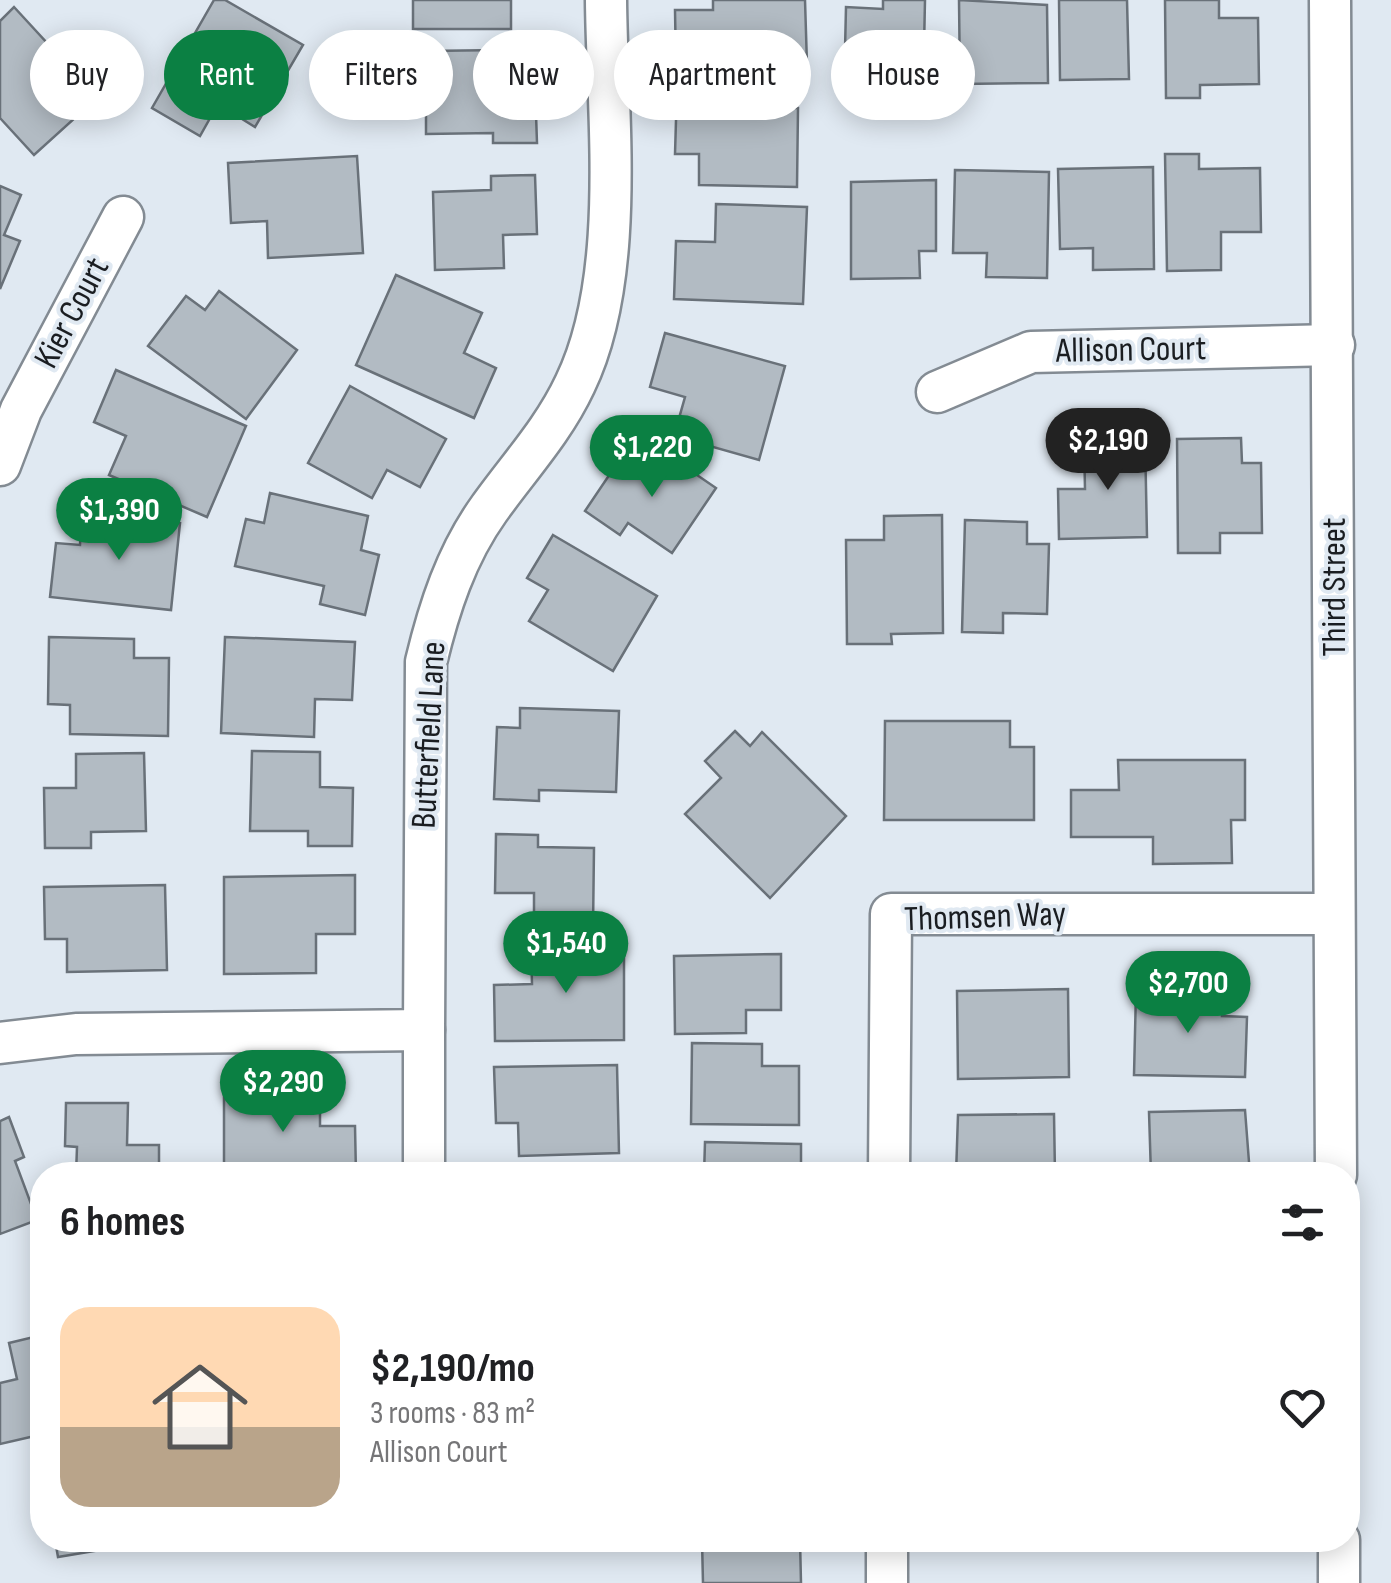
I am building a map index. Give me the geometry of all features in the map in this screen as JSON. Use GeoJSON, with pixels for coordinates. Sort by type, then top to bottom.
{"type":"FeatureCollection","features":[{"type":"Feature","properties":{"kind":"street","name":"Butterfield Lane"},"geometry":{"type":"LineString","coordinates":[[424,1162],[426,662],[438,609],[458,561],[488,510],[555,422],[577,382],[596,329],[605,280],[608,227],[606,0]]}},
{"type":"Feature","properties":{"kind":"street","name":"Third Street"},"geometry":{"type":"LineString","coordinates":[[1330,0],[1336,1162]]}},
{"type":"Feature","properties":{"kind":"street","name":"Kier Court"},"geometry":{"type":"LineString","coordinates":[[0,465],[20,410],[123,216]]}},
{"type":"Feature","properties":{"kind":"street","name":"Allison Court"},"geometry":{"type":"LineString","coordinates":[[937,392],[1030,352],[1334,345]]}},
{"type":"Feature","properties":{"kind":"street","name":"Thomsen Way"},"geometry":{"type":"LineString","coordinates":[[889,1162],[891,914],[1334,914]]}},
{"type":"Feature","properties":{"kind":"street"},"geometry":{"type":"LineString","coordinates":[[0,1043],[76,1034],[424,1030]]}},
{"type":"Feature","properties":{"kind":"street"},"geometry":{"type":"LineString","coordinates":[[887,1552],[887,1583]]}},
{"type":"Feature","properties":{"kind":"street"},"geometry":{"type":"LineString","coordinates":[[1339,1552],[1339,1583]]}},
{"type":"Feature","properties":{"kind":"building"},"geometry":{"type":"Polygon","coordinates":[[[214,0],[225,0],[277,30],[197,30],[214,0]]]}},
{"type":"Feature","properties":{"kind":"building"},"geometry":{"type":"Polygon","coordinates":[[[413,0],[511,0],[511,29],[413,29],[413,0]]]}},
{"type":"Feature","properties":{"kind":"building"},"geometry":{"type":"Polygon","coordinates":[[[713,0],[805,0],[806,30],[675,30],[675,10],[713,10],[713,0]]]}},
{"type":"Feature","properties":{"kind":"building"},"geometry":{"type":"Polygon","coordinates":[[[883,0],[925,0],[924,30],[845,30],[846,7],[883,9],[883,0]]]}},
{"type":"Feature","properties":{"kind":"building"},"geometry":{"type":"Polygon","coordinates":[[[959,0],[1047,5],[1048,83],[975,84],[975,30],[959,30],[959,0]]]}},
{"type":"Feature","properties":{"kind":"building"},"geometry":{"type":"Polygon","coordinates":[[[1059,0],[1127,0],[1129,79],[1060,80],[1059,0]]]}},
{"type":"Feature","properties":{"kind":"building"},"geometry":{"type":"Polygon","coordinates":[[[1165,0],[1219,0],[1219,18],[1258,18],[1259,84],[1200,85],[1200,98],[1166,98],[1165,0]]]}},
{"type":"Feature","properties":{"kind":"building"},"geometry":{"type":"Polygon","coordinates":[[[14,7],[35,30],[30,30],[30,120],[73,120],[34,155],[0,118],[0,21],[14,7]]]}},
{"type":"Feature","properties":{"kind":"building"},"geometry":{"type":"Polygon","coordinates":[[[289,37],[303,45],[289,69],[289,37]]]}},
{"type":"Feature","properties":{"kind":"building"},"geometry":{"type":"Polygon","coordinates":[[[473,50],[473,120],[536,120],[537,143],[493,143],[493,133],[426,134],[426,120],[453,120],[453,51],[473,50]]]}},
{"type":"Feature","properties":{"kind":"building"},"geometry":{"type":"Polygon","coordinates":[[[164,87],[164,115],[152,108],[164,87]]]}},
{"type":"Feature","properties":{"kind":"building"},"geometry":{"type":"Polygon","coordinates":[[[173,120],[209,120],[200,136],[173,120]]]}},
{"type":"Feature","properties":{"kind":"building"},"geometry":{"type":"Polygon","coordinates":[[[676,120],[798,120],[797,187],[699,185],[699,154],[675,154],[676,120]]]}},
{"type":"Feature","properties":{"kind":"building"},"geometry":{"type":"Polygon","coordinates":[[[1165,154],[1199,154],[1199,169],[1260,168],[1261,232],[1221,232],[1221,270],[1167,271],[1165,154]]]}},
{"type":"Feature","properties":{"kind":"building"},"geometry":{"type":"Polygon","coordinates":[[[357,156],[363,253],[268,258],[267,221],[231,223],[228,163],[357,156]]]}},
{"type":"Feature","properties":{"kind":"building"},"geometry":{"type":"Polygon","coordinates":[[[1153,167],[1154,269],[1093,270],[1093,248],[1060,249],[1058,169],[1153,167]]]}},
{"type":"Feature","properties":{"kind":"building"},"geometry":{"type":"Polygon","coordinates":[[[955,170],[1049,172],[1047,278],[986,277],[987,253],[953,253],[955,170]]]}},
{"type":"Feature","properties":{"kind":"building"},"geometry":{"type":"Polygon","coordinates":[[[535,175],[537,234],[503,235],[504,268],[435,270],[433,192],[491,190],[491,176],[535,175]]]}},
{"type":"Feature","properties":{"kind":"building"},"geometry":{"type":"Polygon","coordinates":[[[936,180],[936,251],[919,251],[920,278],[851,279],[851,182],[936,180]]]}},
{"type":"Feature","properties":{"kind":"building"},"geometry":{"type":"Polygon","coordinates":[[[0,186],[21,195],[4,235],[20,241],[0,289],[0,186]]]}},
{"type":"Feature","properties":{"kind":"building"},"geometry":{"type":"Polygon","coordinates":[[[716,204],[807,207],[803,304],[674,299],[676,241],[715,242],[716,204]]]}},
{"type":"Feature","properties":{"kind":"building"},"geometry":{"type":"Polygon","coordinates":[[[396,275],[482,313],[464,353],[496,368],[474,418],[356,365],[396,275]]]}},
{"type":"Feature","properties":{"kind":"building"},"geometry":{"type":"Polygon","coordinates":[[[219,291],[297,350],[246,419],[148,346],[186,296],[205,310],[219,291]]]}},
{"type":"Feature","properties":{"kind":"building"},"geometry":{"type":"Polygon","coordinates":[[[665,333],[785,366],[759,460],[674,436],[685,397],[650,387],[665,333]]]}},
{"type":"Feature","properties":{"kind":"building"},"geometry":{"type":"Polygon","coordinates":[[[116,370],[246,426],[207,517],[109,475],[126,436],[94,422],[116,370]]]}},
{"type":"Feature","properties":{"kind":"building"},"geometry":{"type":"Polygon","coordinates":[[[350,386],[446,439],[420,487],[387,470],[372,498],[308,463],[350,386]]]}},
{"type":"Feature","properties":{"kind":"building"},"geometry":{"type":"Polygon","coordinates":[[[1241,438],[1242,463],[1261,463],[1262,533],[1220,533],[1220,553],[1178,553],[1177,439],[1241,438]]]}},
{"type":"Feature","properties":{"kind":"building"},"geometry":{"type":"Polygon","coordinates":[[[1145,439],[1147,537],[1059,539],[1058,489],[1085,489],[1084,440],[1145,439]]]}},
{"type":"Feature","properties":{"kind":"building"},"geometry":{"type":"Polygon","coordinates":[[[659,449],[716,488],[672,553],[628,523],[620,535],[585,511],[618,462],[640,477],[659,449]]]}},
{"type":"Feature","properties":{"kind":"building"},"geometry":{"type":"Polygon","coordinates":[[[270,493],[368,516],[361,550],[379,555],[365,615],[320,604],[324,586],[235,566],[246,519],[264,523],[270,493]]]}},
{"type":"Feature","properties":{"kind":"building"},"geometry":{"type":"Polygon","coordinates":[[[82,513],[180,523],[171,610],[50,597],[56,543],[80,545],[82,513]]]}},
{"type":"Feature","properties":{"kind":"building"},"geometry":{"type":"Polygon","coordinates":[[[942,515],[943,633],[891,634],[892,644],[847,644],[846,540],[884,540],[884,516],[942,515]]]}},
{"type":"Feature","properties":{"kind":"building"},"geometry":{"type":"Polygon","coordinates":[[[965,520],[1027,522],[1027,544],[1049,544],[1047,614],[1003,613],[1003,633],[962,632],[965,520]]]}},
{"type":"Feature","properties":{"kind":"building"},"geometry":{"type":"Polygon","coordinates":[[[553,535],[657,596],[613,671],[529,621],[548,590],[527,578],[553,535]]]}},
{"type":"Feature","properties":{"kind":"building"},"geometry":{"type":"Polygon","coordinates":[[[49,637],[134,639],[134,658],[169,658],[168,736],[70,734],[70,705],[48,704],[49,637]]]}},
{"type":"Feature","properties":{"kind":"building"},"geometry":{"type":"Polygon","coordinates":[[[225,637],[355,642],[352,700],[315,699],[314,737],[221,733],[225,637]]]}},
{"type":"Feature","properties":{"kind":"building"},"geometry":{"type":"Polygon","coordinates":[[[520,708],[619,711],[616,792],[539,790],[539,801],[494,799],[497,727],[520,728],[520,708]]]}},
{"type":"Feature","properties":{"kind":"building"},"geometry":{"type":"Polygon","coordinates":[[[885,721],[1010,721],[1010,747],[1034,747],[1034,820],[884,820],[885,721]]]}},
{"type":"Feature","properties":{"kind":"building"},"geometry":{"type":"Polygon","coordinates":[[[735,731],[750,746],[762,732],[846,816],[770,898],[685,814],[721,778],[705,761],[735,731]]]}},
{"type":"Feature","properties":{"kind":"building"},"geometry":{"type":"Polygon","coordinates":[[[252,751],[320,752],[320,787],[353,788],[352,846],[308,846],[308,831],[250,831],[252,751]]]}},
{"type":"Feature","properties":{"kind":"building"},"geometry":{"type":"Polygon","coordinates":[[[144,753],[146,831],[91,832],[91,848],[45,848],[44,788],[76,788],[76,754],[144,753]]]}},
{"type":"Feature","properties":{"kind":"building"},"geometry":{"type":"Polygon","coordinates":[[[1118,760],[1245,760],[1245,820],[1231,820],[1232,863],[1153,864],[1153,837],[1071,837],[1071,790],[1119,790],[1118,760]]]}},
{"type":"Feature","properties":{"kind":"building"},"geometry":{"type":"Polygon","coordinates":[[[496,834],[538,835],[538,847],[594,848],[593,928],[534,927],[534,893],[495,893],[496,834]]]}},
{"type":"Feature","properties":{"kind":"building"},"geometry":{"type":"Polygon","coordinates":[[[355,875],[355,934],[316,934],[316,973],[224,974],[224,877],[355,875]]]}},
{"type":"Feature","properties":{"kind":"building"},"geometry":{"type":"Polygon","coordinates":[[[165,885],[167,970],[67,972],[67,939],[45,939],[44,887],[165,885]]]}},
{"type":"Feature","properties":{"kind":"building"},"geometry":{"type":"Polygon","coordinates":[[[531,943],[624,943],[624,1040],[495,1041],[494,985],[532,984],[531,943]]]}},
{"type":"Feature","properties":{"kind":"building"},"geometry":{"type":"Polygon","coordinates":[[[781,954],[781,1010],[746,1010],[746,1033],[675,1034],[674,956],[781,954]]]}},
{"type":"Feature","properties":{"kind":"building"},"geometry":{"type":"Polygon","coordinates":[[[1068,989],[1069,1077],[958,1079],[957,991],[1068,989]]]}},
{"type":"Feature","properties":{"kind":"building"},"geometry":{"type":"Polygon","coordinates":[[[1136,991],[1223,993],[1222,1016],[1247,1017],[1245,1077],[1134,1075],[1136,991]]]}},
{"type":"Feature","properties":{"kind":"building"},"geometry":{"type":"Polygon","coordinates":[[[692,1043],[762,1044],[762,1066],[799,1066],[799,1125],[691,1124],[692,1043]]]}},
{"type":"Feature","properties":{"kind":"building"},"geometry":{"type":"Polygon","coordinates":[[[617,1065],[619,1153],[519,1156],[518,1123],[496,1123],[494,1067],[617,1065]]]}},
{"type":"Feature","properties":{"kind":"building"},"geometry":{"type":"Polygon","coordinates":[[[320,1088],[320,1126],[355,1126],[356,1162],[224,1162],[224,1089],[320,1088]]]}},
{"type":"Feature","properties":{"kind":"building"},"geometry":{"type":"Polygon","coordinates":[[[66,1103],[128,1103],[127,1145],[159,1145],[159,1162],[76,1162],[77,1147],[65,1146],[66,1103]]]}},
{"type":"Feature","properties":{"kind":"building"},"geometry":{"type":"Polygon","coordinates":[[[1245,1110],[1249,1162],[1151,1162],[1149,1112],[1245,1110]]]}},
{"type":"Feature","properties":{"kind":"building"},"geometry":{"type":"Polygon","coordinates":[[[1054,1114],[1055,1162],[956,1162],[958,1115],[1054,1114]]]}},
{"type":"Feature","properties":{"kind":"building"},"geometry":{"type":"Polygon","coordinates":[[[9,1117],[24,1157],[15,1161],[30,1201],[30,1223],[0,1234],[0,1121],[9,1117]]]}},
{"type":"Feature","properties":{"kind":"building"},"geometry":{"type":"Polygon","coordinates":[[[705,1142],[801,1144],[801,1162],[704,1162],[705,1142]]]}},
{"type":"Feature","properties":{"kind":"building"},"geometry":{"type":"Polygon","coordinates":[[[30,1338],[30,1437],[0,1444],[0,1383],[17,1379],[9,1343],[30,1338]]]}},
{"type":"Feature","properties":{"kind":"building"},"geometry":{"type":"Polygon","coordinates":[[[57,1552],[88,1552],[58,1557],[57,1552]]]}},
{"type":"Feature","properties":{"kind":"building"},"geometry":{"type":"Polygon","coordinates":[[[702,1552],[800,1552],[801,1583],[703,1583],[702,1552]]]}}]}
